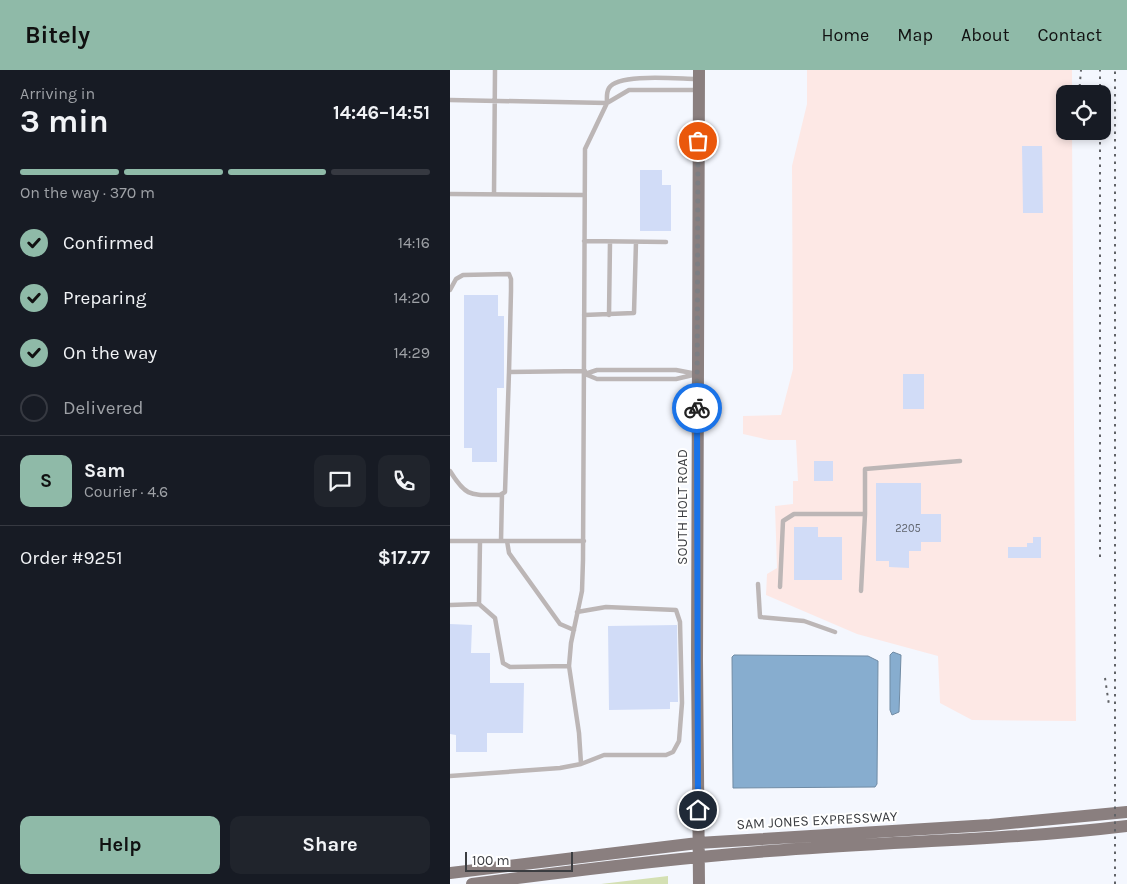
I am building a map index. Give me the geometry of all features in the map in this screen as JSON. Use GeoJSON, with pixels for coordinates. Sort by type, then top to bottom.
{"type":"FeatureCollection","features":[{"type":"Feature","properties":{"kind":"main road","name":"SOUTH HOLT ROAD"},"geometry":{"type":"LineString","coordinates":[[699,80],[697,374],[699,884]]}},
{"type":"Feature","properties":{"kind":"main road","name":"SAM JONES EXPRESSWAY"},"geometry":{"type":"LineString","coordinates":[[450,873],[698,843],[798,835],[990,825],[1127,812]]}},
{"type":"Feature","properties":{"kind":"main road","name":"SAM JONES EXPRESSWAY"},"geometry":{"type":"LineString","coordinates":[[472,884],[593,868],[698,857],[1025,836],[1127,826]]}},
{"type":"Feature","properties":{"kind":"lane"},"geometry":{"type":"LineString","coordinates":[[494,194],[495,70]]}},
{"type":"Feature","properties":{"kind":"lane"},"geometry":{"type":"LineString","coordinates":[[608,103],[606,96],[609,88],[620,80],[699,80]]}},
{"type":"Feature","properties":{"kind":"lane"},"geometry":{"type":"LineString","coordinates":[[581,764],[579,733],[569,666],[582,591],[584,540],[585,149],[608,103],[629,90],[699,80]]}},
{"type":"Feature","properties":{"kind":"lane"},"geometry":{"type":"LineString","coordinates":[[450,100],[608,103]]}},
{"type":"Feature","properties":{"kind":"lane"},"geometry":{"type":"LineString","coordinates":[[450,194],[584,195]]}},
{"type":"Feature","properties":{"kind":"lane"},"geometry":{"type":"LineString","coordinates":[[584,241],[666,242]]}},
{"type":"Feature","properties":{"kind":"lane"},"geometry":{"type":"LineString","coordinates":[[609,315],[610,242]]}},
{"type":"Feature","properties":{"kind":"lane"},"geometry":{"type":"LineString","coordinates":[[584,315],[634,313],[636,242]]}},
{"type":"Feature","properties":{"kind":"lane"},"geometry":{"type":"LineString","coordinates":[[450,290],[456,279],[463,275],[508,274],[511,279],[506,487],[502,494],[504,541],[509,553],[560,624],[574,630]]}},
{"type":"Feature","properties":{"kind":"lane"},"geometry":{"type":"LineString","coordinates":[[509,372],[585,373],[597,370],[676,370],[697,374]]}},
{"type":"Feature","properties":{"kind":"lane"},"geometry":{"type":"LineString","coordinates":[[585,373],[597,379],[676,380],[697,374]]}},
{"type":"Feature","properties":{"kind":"lane"},"geometry":{"type":"LineString","coordinates":[[861,591],[866,514],[865,469],[960,461]]}},
{"type":"Feature","properties":{"kind":"lane"},"geometry":{"type":"LineString","coordinates":[[450,471],[461,488],[468,493],[502,494]]}},
{"type":"Feature","properties":{"kind":"lane"},"geometry":{"type":"LineString","coordinates":[[780,587],[783,520],[794,514],[866,514]]}},
{"type":"Feature","properties":{"kind":"lane"},"geometry":{"type":"LineString","coordinates":[[450,541],[584,540]]}},
{"type":"Feature","properties":{"kind":"lane"},"geometry":{"type":"LineString","coordinates":[[480,541],[480,604]]}},
{"type":"Feature","properties":{"kind":"lane"},"geometry":{"type":"LineString","coordinates":[[758,584],[760,617],[804,621],[835,632]]}},
{"type":"Feature","properties":{"kind":"lane"},"geometry":{"type":"LineString","coordinates":[[450,604],[480,604],[495,618],[504,663],[510,667],[569,666]]}},
{"type":"Feature","properties":{"kind":"lane"},"geometry":{"type":"LineString","coordinates":[[450,776],[560,768],[581,764],[604,755],[666,755],[673,752],[679,741],[682,703],[680,622],[676,610],[606,608],[577,612]]}},
{"type":"Feature","properties":{"kind":"shaded area"},"geometry":{"type":"Polygon","coordinates":[[[807,70],[1072,70],[1072,85],[1056,85],[1056,140],[1072,140],[1076,721],[972,720],[940,703],[938,656],[857,634],[766,595],[767,574],[777,568],[775,506],[793,504],[793,481],[798,481],[796,440],[769,440],[743,434],[743,416],[781,415],[793,369],[792,166],[807,104],[807,70]]]}},
{"type":"Feature","properties":{"kind":"green space"},"geometry":{"type":"Polygon","coordinates":[[[668,876],[668,884],[601,884],[668,876]]]}},
{"type":"Feature","properties":{"kind":"water"},"geometry":{"type":"Polygon","coordinates":[[[893,652],[901,655],[899,712],[892,715],[890,710],[890,655],[893,652]]]}},
{"type":"Feature","properties":{"kind":"water"},"geometry":{"type":"Polygon","coordinates":[[[734,655],[868,656],[878,661],[877,784],[875,787],[733,788],[732,657],[734,655]]]}},
{"type":"Feature","properties":{"kind":"building"},"geometry":{"type":"Polygon","coordinates":[[[1022,146],[1042,146],[1043,213],[1023,213],[1022,146]]]}},
{"type":"Feature","properties":{"kind":"building"},"geometry":{"type":"Polygon","coordinates":[[[640,170],[662,170],[662,185],[671,185],[671,231],[640,231],[640,170]]]}},
{"type":"Feature","properties":{"kind":"building"},"geometry":{"type":"Polygon","coordinates":[[[464,295],[498,295],[498,316],[504,316],[504,388],[497,388],[497,462],[472,462],[472,448],[464,448],[464,295]]]}},
{"type":"Feature","properties":{"kind":"building"},"geometry":{"type":"Polygon","coordinates":[[[903,374],[924,374],[924,409],[903,409],[903,374]]]}},
{"type":"Feature","properties":{"kind":"building"},"geometry":{"type":"Polygon","coordinates":[[[814,461],[833,461],[833,481],[814,481],[814,461]]]}},
{"type":"Feature","properties":{"kind":"building"},"geometry":{"type":"Polygon","coordinates":[[[876,483],[921,483],[921,514],[941,514],[941,542],[921,542],[921,551],[909,551],[909,568],[889,567],[889,561],[876,561],[876,483]]]}},
{"type":"Feature","properties":{"kind":"building"},"geometry":{"type":"Polygon","coordinates":[[[794,527],[818,527],[818,537],[842,537],[842,580],[794,580],[794,527]]]}},
{"type":"Feature","properties":{"kind":"building"},"geometry":{"type":"Polygon","coordinates":[[[1033,537],[1041,537],[1041,558],[1008,558],[1008,547],[1027,547],[1027,543],[1033,543],[1033,537]]]}},
{"type":"Feature","properties":{"kind":"building"},"geometry":{"type":"Polygon","coordinates":[[[450,624],[472,625],[471,653],[490,653],[490,683],[524,683],[523,733],[487,733],[487,752],[456,752],[456,735],[450,734],[450,624]]]}},
{"type":"Feature","properties":{"kind":"building"},"geometry":{"type":"Polygon","coordinates":[[[677,625],[678,702],[670,702],[670,709],[609,710],[608,626],[677,625]]]}},
{"type":"Feature","properties":{"kind":"railway"},"geometry":{"type":"LineString","coordinates":[[1080,85],[1081,70]]}},
{"type":"Feature","properties":{"kind":"railway"},"geometry":{"type":"LineString","coordinates":[[1100,70],[1100,85]]}},
{"type":"Feature","properties":{"kind":"railway"},"geometry":{"type":"LineString","coordinates":[[1115,70],[1115,884]]}},
{"type":"Feature","properties":{"kind":"railway"},"geometry":{"type":"LineString","coordinates":[[1100,140],[1100,557]]}},
{"type":"Feature","properties":{"kind":"railway"},"geometry":{"type":"LineString","coordinates":[[1105,678],[1109,705]]}},
{"type":"Feature","properties":{"kind":"way so far"},"geometry":{"type":"LineString","coordinates":[[697,408],[698,141]]}},
{"type":"Feature","properties":{"kind":"route"},"geometry":{"type":"LineString","coordinates":[[697,408],[696,660],[698,810]]}}]}
